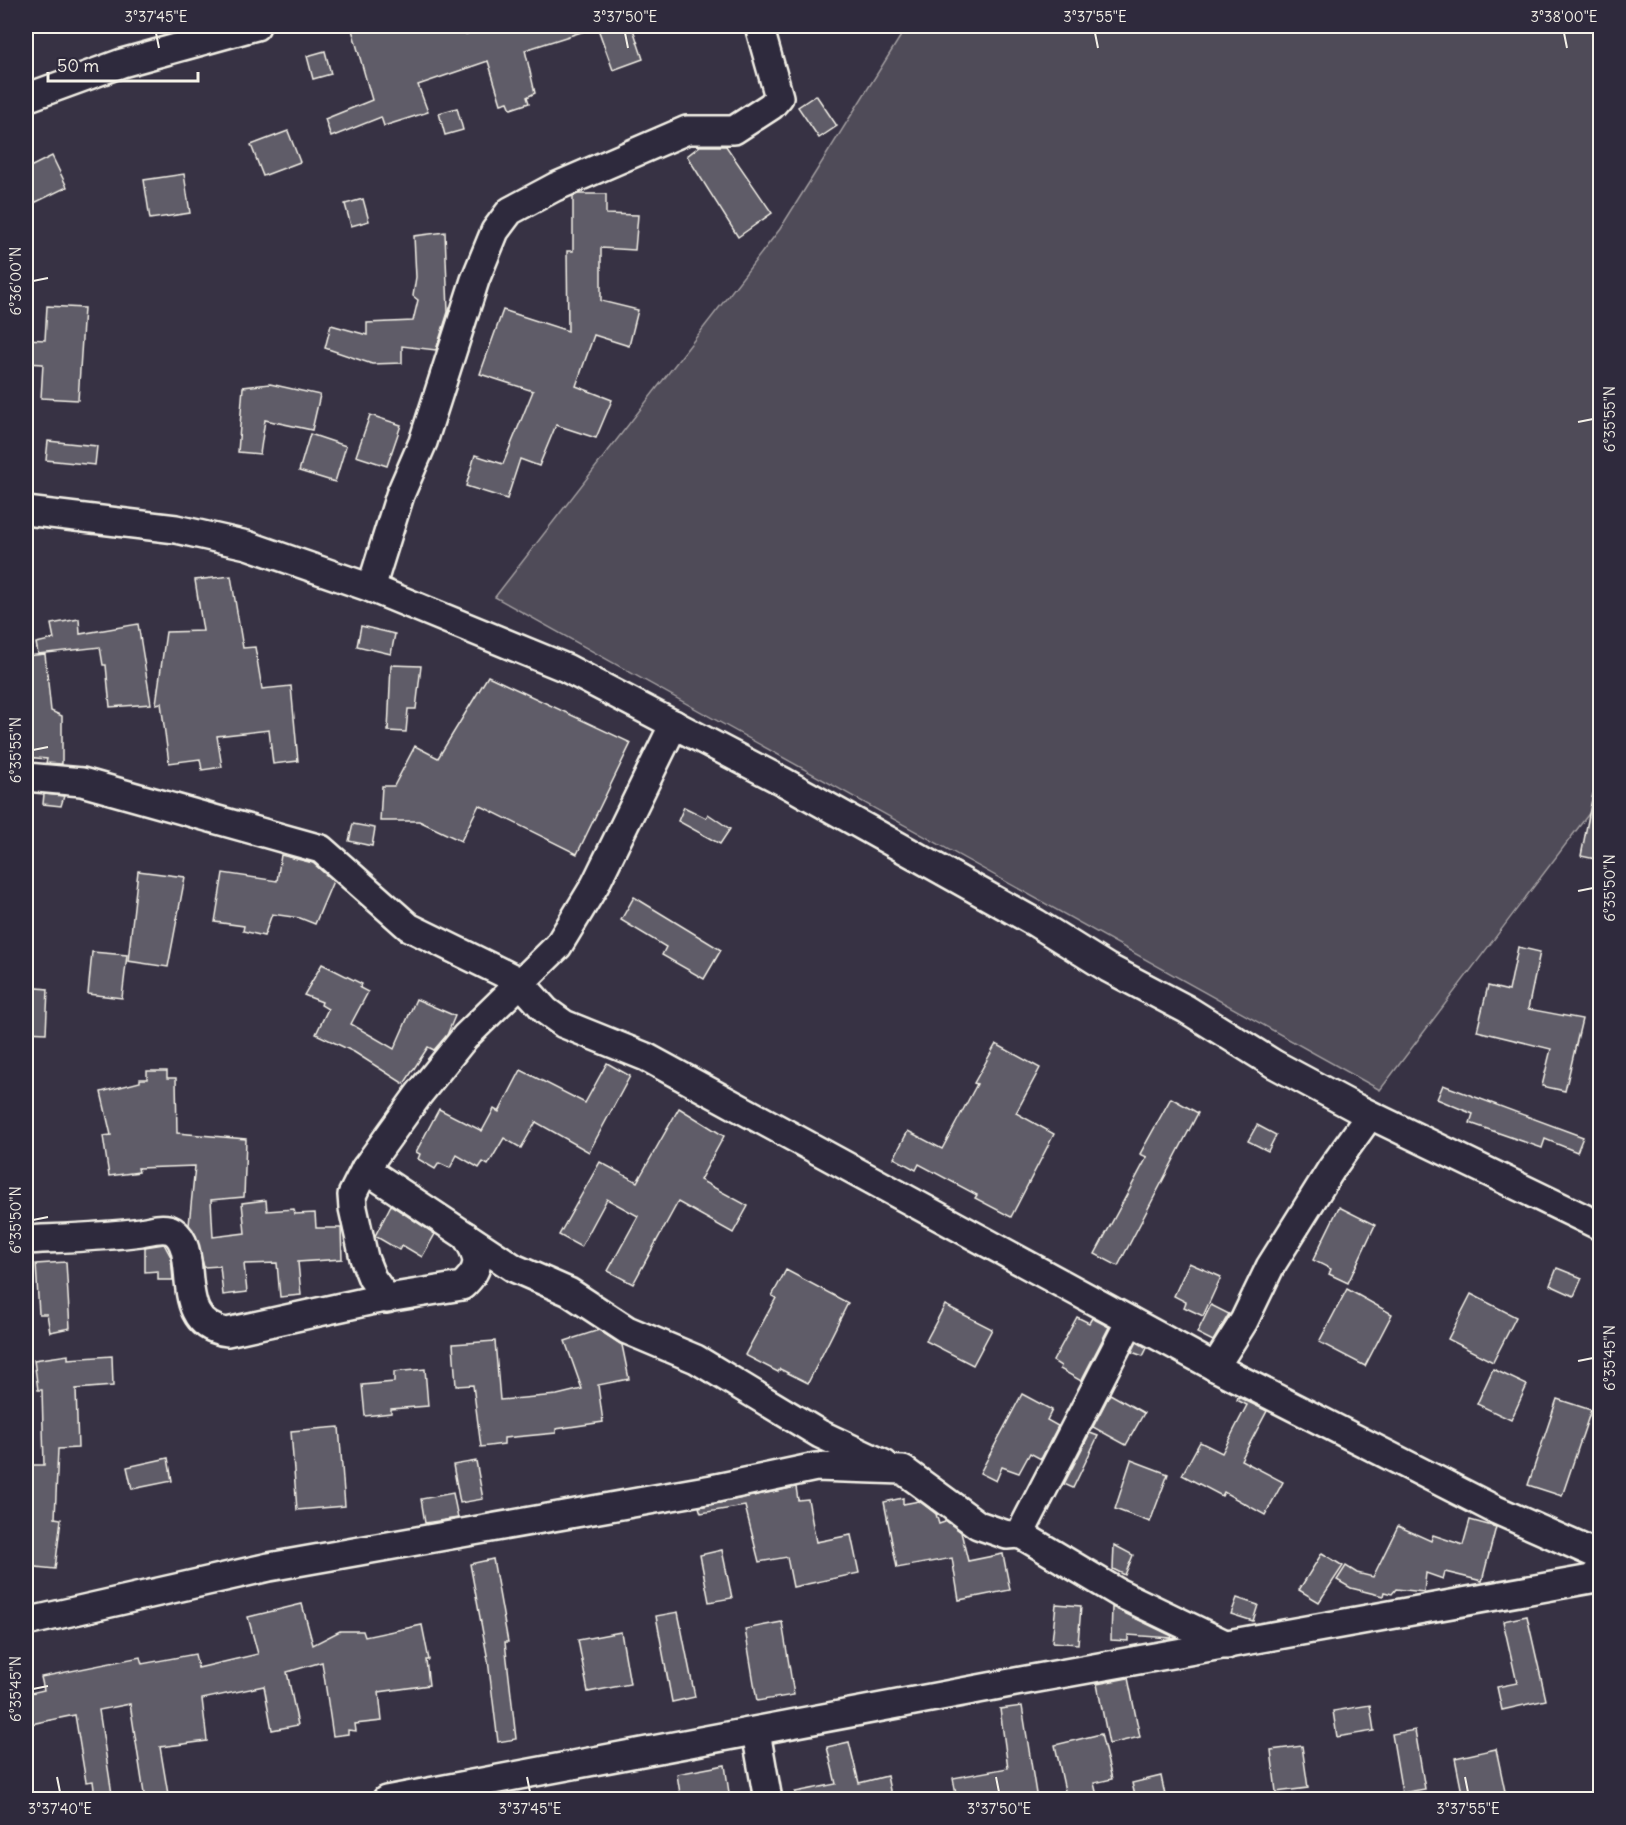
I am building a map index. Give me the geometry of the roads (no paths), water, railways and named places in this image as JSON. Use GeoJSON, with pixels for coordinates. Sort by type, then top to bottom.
{"type":"FeatureCollection","features":[{"type":"Feature","properties":{"kind":"street"},"geometry":{"type":"LineString","coordinates":[[26,98],[122,63],[255,26]]}},
{"type":"Feature","properties":{"kind":"street"},"geometry":{"type":"LineString","coordinates":[[371,588],[400,495],[423,441],[475,280],[495,231],[510,211],[555,187],[687,129],[734,130],[771,106],[779,97],[778,86],[759,26]]}},
{"type":"Feature","properties":{"kind":"street"},"geometry":{"type":"LineString","coordinates":[[26,511],[176,529],[247,545],[371,588],[566,668],[674,724],[1036,923],[1108,968],[1186,1009],[1274,1064],[1370,1116],[1600,1226]]}},
{"type":"Feature","properties":{"kind":"street"},"geometry":{"type":"LineString","coordinates":[[387,1299],[372,1278],[364,1258],[353,1208],[352,1195],[364,1169],[419,1094],[465,1038],[519,981],[558,946],[595,885],[674,724]]}},
{"type":"Feature","properties":{"kind":"street"},"geometry":{"type":"LineString","coordinates":[[26,777],[82,782],[321,849],[409,927],[519,981],[546,1011],[564,1024],[645,1057],[1215,1368],[1494,1509],[1600,1556]]}},
{"type":"Feature","properties":{"kind":"street"},"geometry":{"type":"LineString","coordinates":[[1215,1368],[1244,1321],[1270,1267],[1332,1168],[1370,1116]]}},
{"type":"Feature","properties":{"kind":"street"},"geometry":{"type":"LineString","coordinates":[[364,1169],[514,1268],[569,1292],[627,1330],[696,1359],[826,1437],[895,1469]]}},
{"type":"Feature","properties":{"kind":"street"},"geometry":{"type":"LineString","coordinates":[[26,1240],[114,1236],[165,1228],[174,1232],[182,1242],[197,1317],[204,1325],[215,1331],[227,1332],[387,1299],[462,1287],[473,1276],[477,1267],[476,1253],[466,1236]]}},
{"type":"Feature","properties":{"kind":"street"},"geometry":{"type":"LineString","coordinates":[[1020,1534],[1130,1321]]}},
{"type":"Feature","properties":{"kind":"street"},"geometry":{"type":"LineString","coordinates":[[816,1467],[826,1437]]}},
{"type":"Feature","properties":{"kind":"street"},"geometry":{"type":"LineString","coordinates":[[26,1622],[269,1567],[712,1489],[816,1467],[903,1470],[978,1525],[1008,1535],[1020,1534],[1119,1593],[1227,1646]]}},
{"type":"Feature","properties":{"kind":"street"},"geometry":{"type":"LineString","coordinates":[[386,1800],[1021,1681],[1227,1646],[1591,1579],[1600,1571]]}},
{"type":"Feature","properties":{"kind":"street"},"geometry":{"type":"LineString","coordinates":[[756,1732],[768,1800]]}}]}
